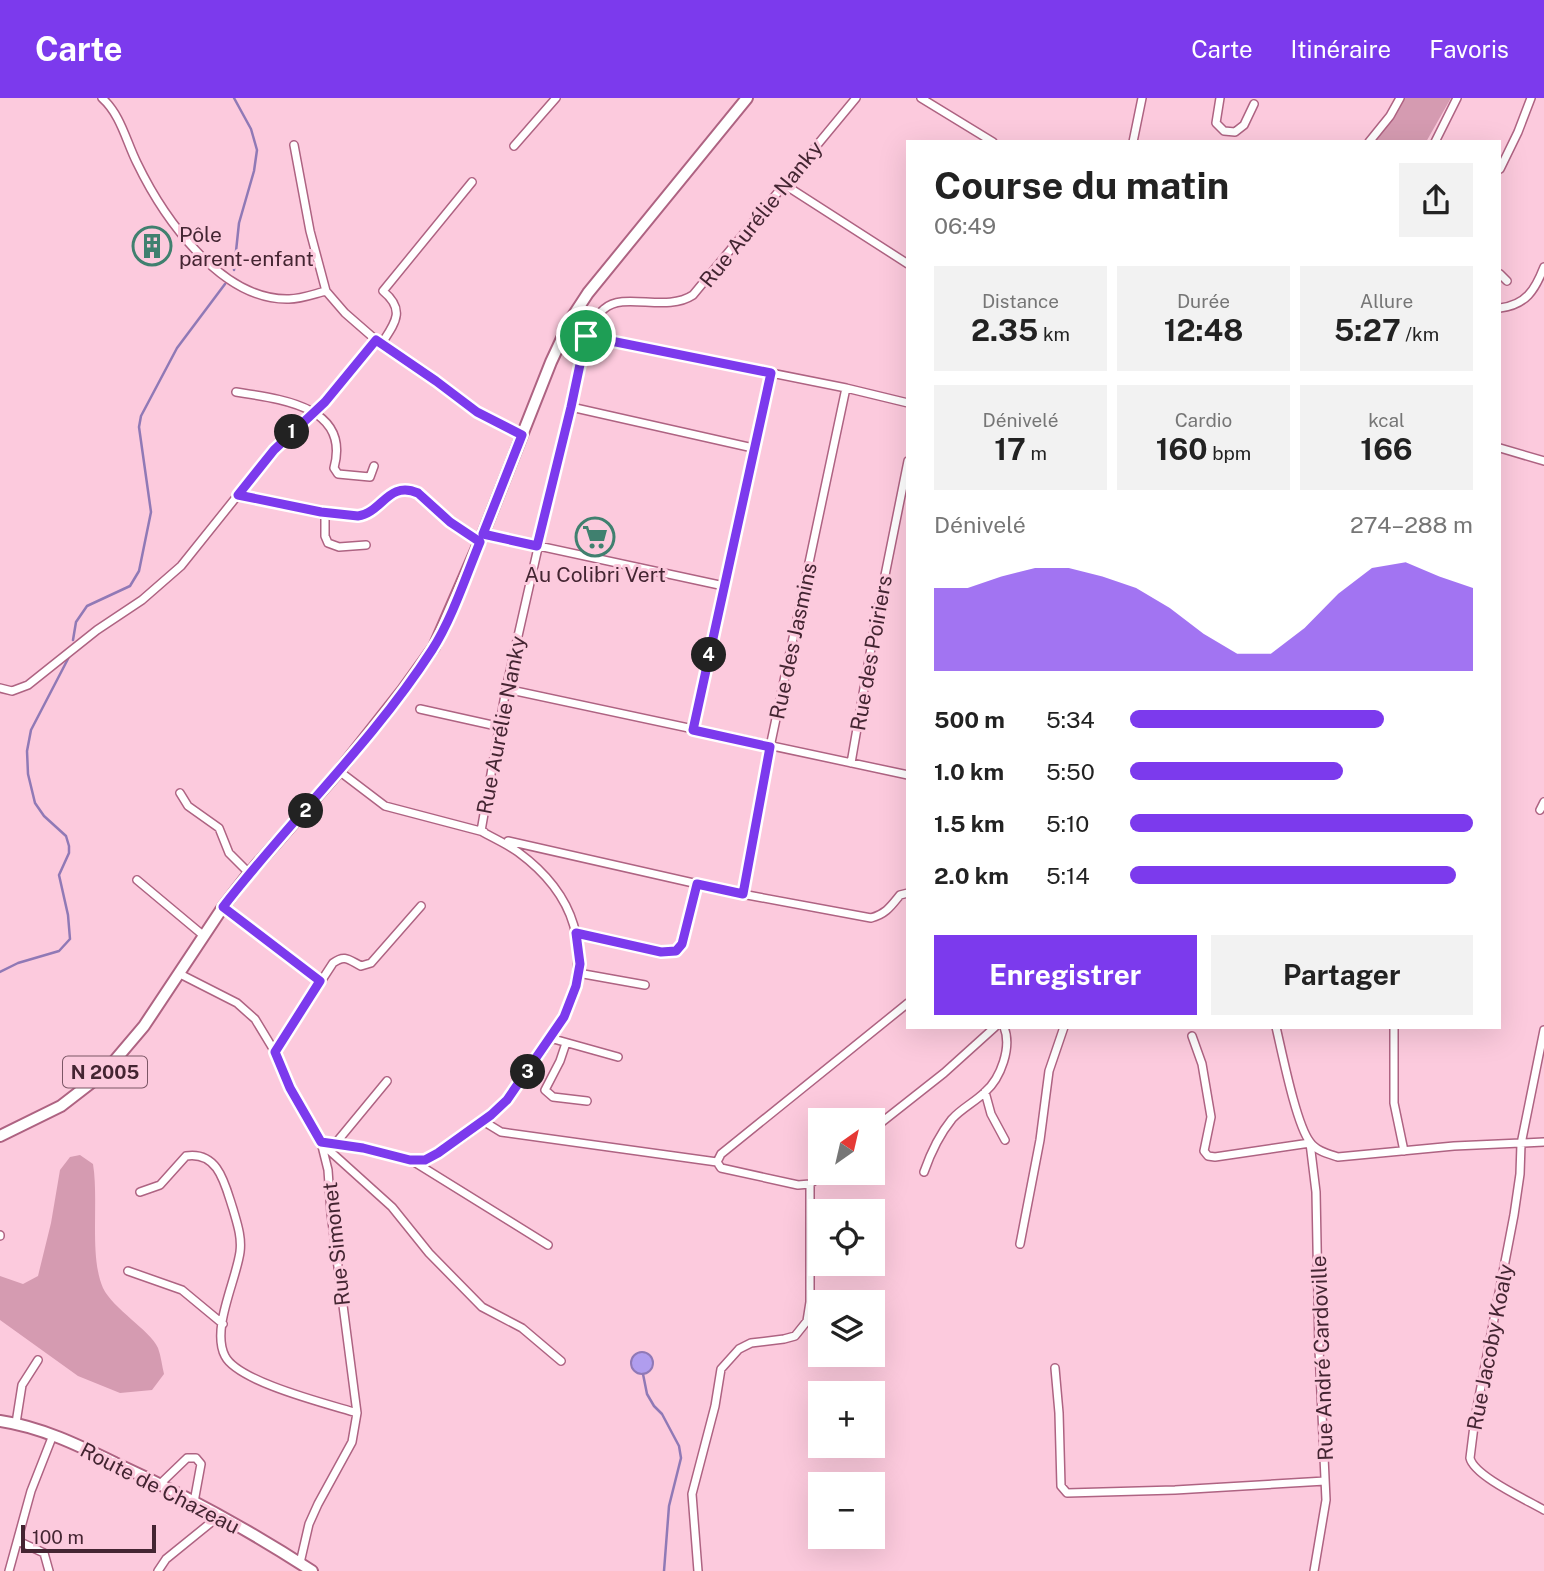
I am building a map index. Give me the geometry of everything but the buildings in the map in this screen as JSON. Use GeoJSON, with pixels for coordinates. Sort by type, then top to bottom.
{"type":"FeatureCollection","features":[{"type":"Feature","properties":{"kind":"main road","name":"N 2005"},"geometry":{"type":"LineString","coordinates":[[0,1136],[61,1106],[105,1072],[144,1026],[223,907],[339,771],[434,647],[482,538],[571,319],[588,293],[747,98]]}},
{"type":"Feature","properties":{"kind":"main road","name":"Route de Chazeau"},"geometry":{"type":"LineString","coordinates":[[0,1421],[16,1423],[53,1435],[160,1484],[311,1571]]}},
{"type":"Feature","properties":{"kind":"street"},"geometry":{"type":"LineString","coordinates":[[102,98],[119,119],[153,197],[200,255],[223,275],[261,296],[290,299],[326,291]]}},
{"type":"Feature","properties":{"kind":"street"},"geometry":{"type":"LineString","coordinates":[[514,146],[556,98]]}},
{"type":"Feature","properties":{"kind":"street","name":"Rue Aurélie Nanky"},"geometry":{"type":"LineString","coordinates":[[481,831],[506,690],[586,336],[600,311],[613,304],[678,303],[693,295],[856,98]]}},
{"type":"Feature","properties":{"kind":"street"},"geometry":{"type":"LineString","coordinates":[[921,98],[990,140]]}},
{"type":"Feature","properties":{"kind":"street"},"geometry":{"type":"LineString","coordinates":[[1133,140],[1142,98]]}},
{"type":"Feature","properties":{"kind":"street"},"geometry":{"type":"LineString","coordinates":[[1220,98],[1216,123],[1224,131],[1235,132],[1244,125],[1254,104]]}},
{"type":"Feature","properties":{"kind":"street"},"geometry":{"type":"LineString","coordinates":[[1371,140],[1390,116],[1399,98]]}},
{"type":"Feature","properties":{"kind":"street"},"geometry":{"type":"LineString","coordinates":[[1436,140],[1457,98]]}},
{"type":"Feature","properties":{"kind":"street"},"geometry":{"type":"LineString","coordinates":[[1501,167],[1531,98]]}},
{"type":"Feature","properties":{"kind":"street"},"geometry":{"type":"LineString","coordinates":[[294,145],[310,231],[326,291],[345,313],[379,342],[477,412],[522,435]]}},
{"type":"Feature","properties":{"kind":"street"},"geometry":{"type":"LineString","coordinates":[[0,688],[12,691],[28,685],[97,630],[142,600],[181,566],[274,450],[314,412],[395,322],[396,306],[383,291],[472,182]]}},
{"type":"Feature","properties":{"kind":"street"},"geometry":{"type":"LineString","coordinates":[[785,185],[906,263]]}},
{"type":"Feature","properties":{"kind":"street"},"geometry":{"type":"LineString","coordinates":[[1501,308],[1525,300],[1535,288],[1544,267]]}},
{"type":"Feature","properties":{"kind":"street"},"geometry":{"type":"LineString","coordinates":[[1501,275],[1507,281]]}},
{"type":"Feature","properties":{"kind":"street"},"geometry":{"type":"LineString","coordinates":[[586,336],[906,403]]}},
{"type":"Feature","properties":{"kind":"street"},"geometry":{"type":"LineString","coordinates":[[693,730],[771,373]]}},
{"type":"Feature","properties":{"kind":"street","name":"Rue des Jasmins"},"geometry":{"type":"LineString","coordinates":[[743,894],[770,747],[846,388]]}},
{"type":"Feature","properties":{"kind":"street"},"geometry":{"type":"LineString","coordinates":[[236,392],[274,398],[314,412],[329,424],[338,452],[335,472],[370,477],[373,466]]}},
{"type":"Feature","properties":{"kind":"street"},"geometry":{"type":"LineString","coordinates":[[571,407],[753,448]]}},
{"type":"Feature","properties":{"kind":"street"},"geometry":{"type":"LineString","coordinates":[[1501,448],[1544,461]]}},
{"type":"Feature","properties":{"kind":"street","name":"Rue des Poiriers"},"geometry":{"type":"LineString","coordinates":[[851,763],[906,471]]}},
{"type":"Feature","properties":{"kind":"street"},"geometry":{"type":"LineString","coordinates":[[238,495],[326,513],[364,515],[390,493],[411,490],[418,493],[450,522],[482,538],[537,546],[724,586]]}},
{"type":"Feature","properties":{"kind":"street"},"geometry":{"type":"LineString","coordinates":[[326,513],[325,536],[328,543],[339,547],[366,545]]}},
{"type":"Feature","properties":{"kind":"street"},"geometry":{"type":"LineString","coordinates":[[506,690],[906,775]]}},
{"type":"Feature","properties":{"kind":"street"},"geometry":{"type":"LineString","coordinates":[[420,709],[501,726]]}},
{"type":"Feature","properties":{"kind":"street"},"geometry":{"type":"LineString","coordinates":[[339,771],[385,806],[481,831],[526,847],[743,894],[872,918],[881,916],[900,895],[906,893]]}},
{"type":"Feature","properties":{"kind":"street"},"geometry":{"type":"LineString","coordinates":[[180,793],[188,807],[219,828],[229,853],[250,874]]}},
{"type":"Feature","properties":{"kind":"street"},"geometry":{"type":"LineString","coordinates":[[321,1142],[410,1160],[425,1160],[483,1121],[507,1100],[564,1017],[580,964],[576,933],[558,895],[533,865],[517,851],[481,831]]}},
{"type":"Feature","properties":{"kind":"street"},"geometry":{"type":"LineString","coordinates":[[137,880],[204,936]]}},
{"type":"Feature","properties":{"kind":"street"},"geometry":{"type":"LineString","coordinates":[[576,933],[661,952],[676,951],[682,944],[697,884]]}},
{"type":"Feature","properties":{"kind":"street"},"geometry":{"type":"LineString","coordinates":[[275,1052],[320,981],[339,959],[349,958],[361,966],[371,963],[421,906]]}},
{"type":"Feature","properties":{"kind":"street"},"geometry":{"type":"LineString","coordinates":[[223,907],[320,981]]}},
{"type":"Feature","properties":{"kind":"street"},"geometry":{"type":"LineString","coordinates":[[578,973],[645,985]]}},
{"type":"Feature","properties":{"kind":"street","name":"Rue Simonet"},"geometry":{"type":"LineString","coordinates":[[180,974],[237,1003],[255,1019],[321,1142],[328,1170],[356,1413],[352,1441],[317,1504],[309,1524],[300,1563]]}},
{"type":"Feature","properties":{"kind":"street"},"geometry":{"type":"LineString","coordinates":[[483,1121],[501,1132],[719,1158],[906,1005]]}},
{"type":"Feature","properties":{"kind":"street"},"geometry":{"type":"LineString","coordinates":[[886,1119],[944,1073],[993,1029]]}},
{"type":"Feature","properties":{"kind":"street"},"geometry":{"type":"LineString","coordinates":[[924,1172],[932,1148],[950,1121],[964,1106],[985,1092],[999,1071],[1007,1040],[1004,1029]]}},
{"type":"Feature","properties":{"kind":"street"},"geometry":{"type":"LineString","coordinates":[[1020,1244],[1040,1140],[1049,1071],[1063,1029]]}},
{"type":"Feature","properties":{"kind":"street","name":"Rue André Cardoville"},"geometry":{"type":"LineString","coordinates":[[1276,1029],[1304,1132],[1310,1143],[1318,1219],[1319,1349],[1326,1500],[1314,1571]]}},
{"type":"Feature","properties":{"kind":"street"},"geometry":{"type":"LineString","coordinates":[[1394,1029],[1394,1103],[1404,1151]]}},
{"type":"Feature","properties":{"kind":"street","name":"Rue Jacoby Koaly"},"geometry":{"type":"LineString","coordinates":[[1544,1030],[1521,1144],[1514,1215],[1475,1418],[1470,1458],[1471,1463],[1482,1474],[1544,1510]]}},
{"type":"Feature","properties":{"kind":"street"},"geometry":{"type":"LineString","coordinates":[[1192,1036],[1202,1064],[1211,1117],[1204,1151],[1208,1156],[1310,1143],[1321,1151],[1338,1157],[1454,1146],[1544,1142]]}},
{"type":"Feature","properties":{"kind":"street"},"geometry":{"type":"LineString","coordinates":[[550,1038],[618,1056]]}},
{"type":"Feature","properties":{"kind":"street"},"geometry":{"type":"LineString","coordinates":[[566,1042],[560,1061],[545,1090],[553,1097],[587,1101]]}},
{"type":"Feature","properties":{"kind":"street"},"geometry":{"type":"LineString","coordinates":[[335,1144],[387,1082]]}},
{"type":"Feature","properties":{"kind":"street"},"geometry":{"type":"LineString","coordinates":[[985,1092],[991,1114],[1005,1140]]}},
{"type":"Feature","properties":{"kind":"street"},"geometry":{"type":"LineString","coordinates":[[321,1142],[393,1207],[429,1253],[482,1307],[522,1328],[561,1361]]}},
{"type":"Feature","properties":{"kind":"street"},"geometry":{"type":"LineString","coordinates":[[140,1192],[160,1185],[186,1156],[195,1154],[205,1157],[216,1167],[226,1184],[239,1226],[240,1251],[220,1342],[225,1357],[246,1374],[282,1390],[356,1413]]}},
{"type":"Feature","properties":{"kind":"street"},"geometry":{"type":"LineString","coordinates":[[719,1158],[721,1168],[798,1185],[808,1184]]}},
{"type":"Feature","properties":{"kind":"street"},"geometry":{"type":"LineString","coordinates":[[410,1160],[548,1245]]}},
{"type":"Feature","properties":{"kind":"street"},"geometry":{"type":"LineString","coordinates":[[698,1571],[692,1494],[715,1406],[721,1369],[739,1349],[751,1343],[795,1336],[807,1321],[810,1302],[810,1185]]}},
{"type":"Feature","properties":{"kind":"street"},"geometry":{"type":"LineString","coordinates":[[128,1271],[182,1290],[223,1324]]}},
{"type":"Feature","properties":{"kind":"street"},"geometry":{"type":"LineString","coordinates":[[16,1423],[22,1385],[38,1360]]}},
{"type":"Feature","properties":{"kind":"street"},"geometry":{"type":"LineString","coordinates":[[1055,1368],[1061,1486],[1067,1493],[1325,1481]]}},
{"type":"Feature","properties":{"kind":"street"},"geometry":{"type":"LineString","coordinates":[[9,1571],[31,1491],[53,1435]]}},
{"type":"Feature","properties":{"kind":"street"},"geometry":{"type":"LineString","coordinates":[[160,1484],[187,1458],[196,1458],[201,1464],[194,1502]]}},
{"type":"Feature","properties":{"kind":"street"},"geometry":{"type":"LineString","coordinates":[[158,1571],[166,1559],[219,1516]]}},
{"type":"Feature","properties":{"kind":"street"},"geometry":{"type":"LineString","coordinates":[[18,1541],[44,1553],[49,1571]]}},
{"type":"Feature","properties":{"kind":"shaded area"},"geometry":{"type":"Polygon","coordinates":[[[1403,98],[1451,98],[1427,140],[1374,140],[1403,98]]]}},
{"type":"Feature","properties":{"kind":"shaded area"},"geometry":{"type":"Polygon","coordinates":[[[80,1155],[93,1164],[96,1260],[103,1288],[115,1304],[154,1341],[159,1351],[164,1374],[152,1390],[120,1393],[78,1376],[0,1320],[0,1276],[23,1284],[38,1276],[60,1170],[70,1157],[80,1155]]]}},
{"type":"Feature","properties":{"kind":"shaded area"},"geometry":{"type":"Polygon","coordinates":[[[642,1352],[650,1355],[653,1363],[650,1371],[642,1374],[634,1371],[631,1363],[634,1355],[642,1352]]]}},
{"type":"Feature","properties":{"kind":"waterway"},"geometry":{"type":"LineString","coordinates":[[234,98],[251,129],[257,150],[254,171],[239,223],[234,270]]}},
{"type":"Feature","properties":{"kind":"waterway"},"geometry":{"type":"LineString","coordinates":[[73,640],[76,622],[87,606],[130,586],[139,571],[151,512],[139,427],[141,416],[177,348],[225,284]]}},
{"type":"Feature","properties":{"kind":"waterway"},"geometry":{"type":"LineString","coordinates":[[0,972],[18,963],[59,951],[70,939],[59,875],[69,853],[69,846],[66,836],[44,816],[35,803],[28,774],[27,751],[31,730],[70,655]]}},
{"type":"Feature","properties":{"kind":"waterway"},"geometry":{"type":"LineString","coordinates":[[643,1374],[647,1394],[662,1414],[679,1446],[681,1458],[669,1506],[664,1571]]}},
{"type":"Feature","properties":{"kind":"place","name":"Pôle parent-enfant"},"geometry":{"type":"Point","coordinates":[152,246]}},
{"type":"Feature","properties":{"kind":"place","name":"Au Colibri Vert"},"geometry":{"type":"Point","coordinates":[595,537]}},
{"type":"Feature","properties":{"kind":"route"},"geometry":{"type":"LineString","coordinates":[[586,336],[771,373],[693,730],[770,747],[743,894],[697,884],[682,944],[676,951],[661,952],[576,933],[580,964],[576,986],[564,1017],[507,1100],[491,1115],[438,1153],[425,1160],[410,1160],[363,1148],[321,1142],[290,1088],[275,1052],[320,981],[223,907],[339,771],[434,647],[480,542],[463,533],[418,493],[411,490],[390,493],[364,515],[358,516],[321,512],[238,495],[288,435],[325,402],[376,340],[477,412],[522,435],[483,534],[537,546],[586,336]]}}]}
